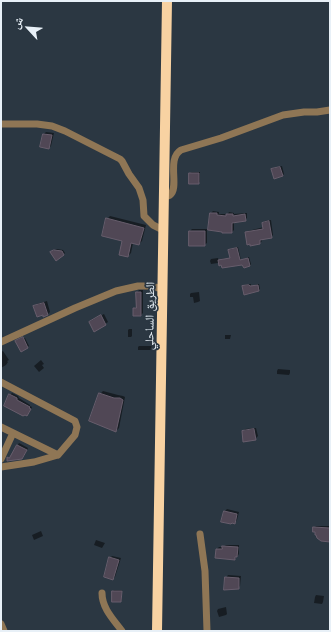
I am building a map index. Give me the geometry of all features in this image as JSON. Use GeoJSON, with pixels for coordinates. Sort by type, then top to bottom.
{"type":"FeatureCollection","features":[{"type":"Feature","properties":{"kind":"highway","name":"الطريق الساحلي"},"geometry":{"type":"LineString","coordinates":[[157,631],[167,1]]}},
{"type":"Feature","properties":{"kind":"street"},"geometry":{"type":"LineString","coordinates":[[164,196],[170,195],[173,191],[174,161],[175,156],[181,150],[221,138],[283,115],[330,110]]}},
{"type":"Feature","properties":{"kind":"street"},"geometry":{"type":"LineString","coordinates":[[1,124],[37,124],[52,126],[120,159],[139,188],[143,200],[144,216],[153,225],[163,230]]}},
{"type":"Feature","properties":{"kind":"street"},"geometry":{"type":"LineString","coordinates":[[1,342],[116,291],[138,286],[163,288]]}},
{"type":"Feature","properties":{"kind":"street"},"geometry":{"type":"LineString","coordinates":[[1,335],[8,339]]}},
{"type":"Feature","properties":{"kind":"street"},"geometry":{"type":"LineString","coordinates":[[1,382],[75,421],[77,427],[75,436],[58,455],[34,462],[1,467]]}},
{"type":"Feature","properties":{"kind":"street"},"geometry":{"type":"LineString","coordinates":[[1,427],[58,455]]}},
{"type":"Feature","properties":{"kind":"street"},"geometry":{"type":"LineString","coordinates":[[1,459],[13,433]]}},
{"type":"Feature","properties":{"kind":"street"},"geometry":{"type":"LineString","coordinates":[[200,534],[205,571],[207,631]]}},
{"type":"Feature","properties":{"kind":"street"},"geometry":{"type":"LineString","coordinates":[[102,593],[104,606],[122,631]]}},
{"type":"Feature","properties":{"kind":"street"},"geometry":{"type":"LineString","coordinates":[[1,624],[4,631]]}},
{"type":"Feature","properties":{"kind":"building"},"geometry":{"type":"Polygon","coordinates":[[[43,134],[52,135],[49,149],[40,147],[43,134]]]}},
{"type":"Feature","properties":{"kind":"building"},"geometry":{"type":"Polygon","coordinates":[[[280,167],[283,176],[274,179],[271,169],[280,167]]]}},
{"type":"Feature","properties":{"kind":"building"},"geometry":{"type":"Polygon","coordinates":[[[189,173],[199,173],[199,184],[189,184],[189,173]]]}},
{"type":"Feature","properties":{"kind":"building"},"geometry":{"type":"Polygon","coordinates":[[[210,213],[217,213],[217,215],[226,216],[226,214],[233,214],[233,216],[245,214],[246,221],[232,223],[232,233],[222,233],[208,230],[210,213]]]}},
{"type":"Feature","properties":{"kind":"building"},"geometry":{"type":"Polygon","coordinates":[[[106,218],[144,228],[139,245],[131,243],[128,257],[119,255],[122,241],[102,236],[106,218]]]}},
{"type":"Feature","properties":{"kind":"building"},"geometry":{"type":"Polygon","coordinates":[[[269,221],[272,238],[260,240],[260,244],[250,246],[250,244],[247,245],[245,232],[263,229],[262,223],[269,221]]]}},
{"type":"Feature","properties":{"kind":"building"},"geometry":{"type":"Polygon","coordinates":[[[189,231],[205,231],[205,246],[189,246],[189,231]]]}},
{"type":"Feature","properties":{"kind":"building"},"geometry":{"type":"Polygon","coordinates":[[[237,248],[240,260],[248,258],[250,266],[244,268],[242,265],[222,268],[221,265],[219,266],[218,260],[230,258],[228,250],[237,248]]]}},
{"type":"Feature","properties":{"kind":"building"},"geometry":{"type":"Polygon","coordinates":[[[54,250],[62,251],[64,255],[56,261],[50,252],[54,250]]]}},
{"type":"Feature","properties":{"kind":"building"},"geometry":{"type":"Polygon","coordinates":[[[258,285],[259,291],[244,295],[242,286],[258,285]]]}},
{"type":"Feature","properties":{"kind":"building"},"geometry":{"type":"Polygon","coordinates":[[[136,292],[141,292],[141,316],[133,316],[133,308],[136,308],[136,292]]]}},
{"type":"Feature","properties":{"kind":"building"},"geometry":{"type":"Polygon","coordinates":[[[44,303],[48,315],[37,317],[33,306],[44,303]]]}},
{"type":"Feature","properties":{"kind":"building"},"geometry":{"type":"Polygon","coordinates":[[[101,315],[106,325],[94,332],[89,322],[101,315]]]}},
{"type":"Feature","properties":{"kind":"building"},"geometry":{"type":"Polygon","coordinates":[[[23,337],[28,348],[21,352],[15,341],[23,337]]]}},
{"type":"Feature","properties":{"kind":"building"},"geometry":{"type":"Polygon","coordinates":[[[99,393],[123,400],[116,432],[89,421],[99,393]]]}},
{"type":"Feature","properties":{"kind":"building"},"geometry":{"type":"Polygon","coordinates":[[[9,394],[30,407],[29,408],[31,409],[27,416],[23,416],[4,406],[9,394]]]}},
{"type":"Feature","properties":{"kind":"building"},"geometry":{"type":"Polygon","coordinates":[[[254,429],[256,440],[243,442],[242,431],[254,429]]]}},
{"type":"Feature","properties":{"kind":"building"},"geometry":{"type":"Polygon","coordinates":[[[17,445],[27,450],[22,459],[7,461],[7,457],[9,458],[17,445]]]}},
{"type":"Feature","properties":{"kind":"building"},"geometry":{"type":"Polygon","coordinates":[[[224,511],[237,514],[235,524],[221,522],[224,511]]]}},
{"type":"Feature","properties":{"kind":"building"},"geometry":{"type":"Polygon","coordinates":[[[313,527],[330,528],[330,542],[321,541],[317,538],[315,532],[313,532],[313,527]]]}},
{"type":"Feature","properties":{"kind":"building"},"geometry":{"type":"Polygon","coordinates":[[[222,546],[238,547],[237,557],[235,557],[235,560],[215,558],[216,549],[222,549],[222,546]]]}},
{"type":"Feature","properties":{"kind":"building"},"geometry":{"type":"Polygon","coordinates":[[[109,557],[119,560],[113,580],[104,577],[109,557]]]}},
{"type":"Feature","properties":{"kind":"building"},"geometry":{"type":"Polygon","coordinates":[[[225,577],[239,578],[239,589],[224,590],[225,577]]]}},
{"type":"Feature","properties":{"kind":"building"},"geometry":{"type":"Polygon","coordinates":[[[112,591],[122,591],[121,602],[112,602],[112,591]]]}}]}
